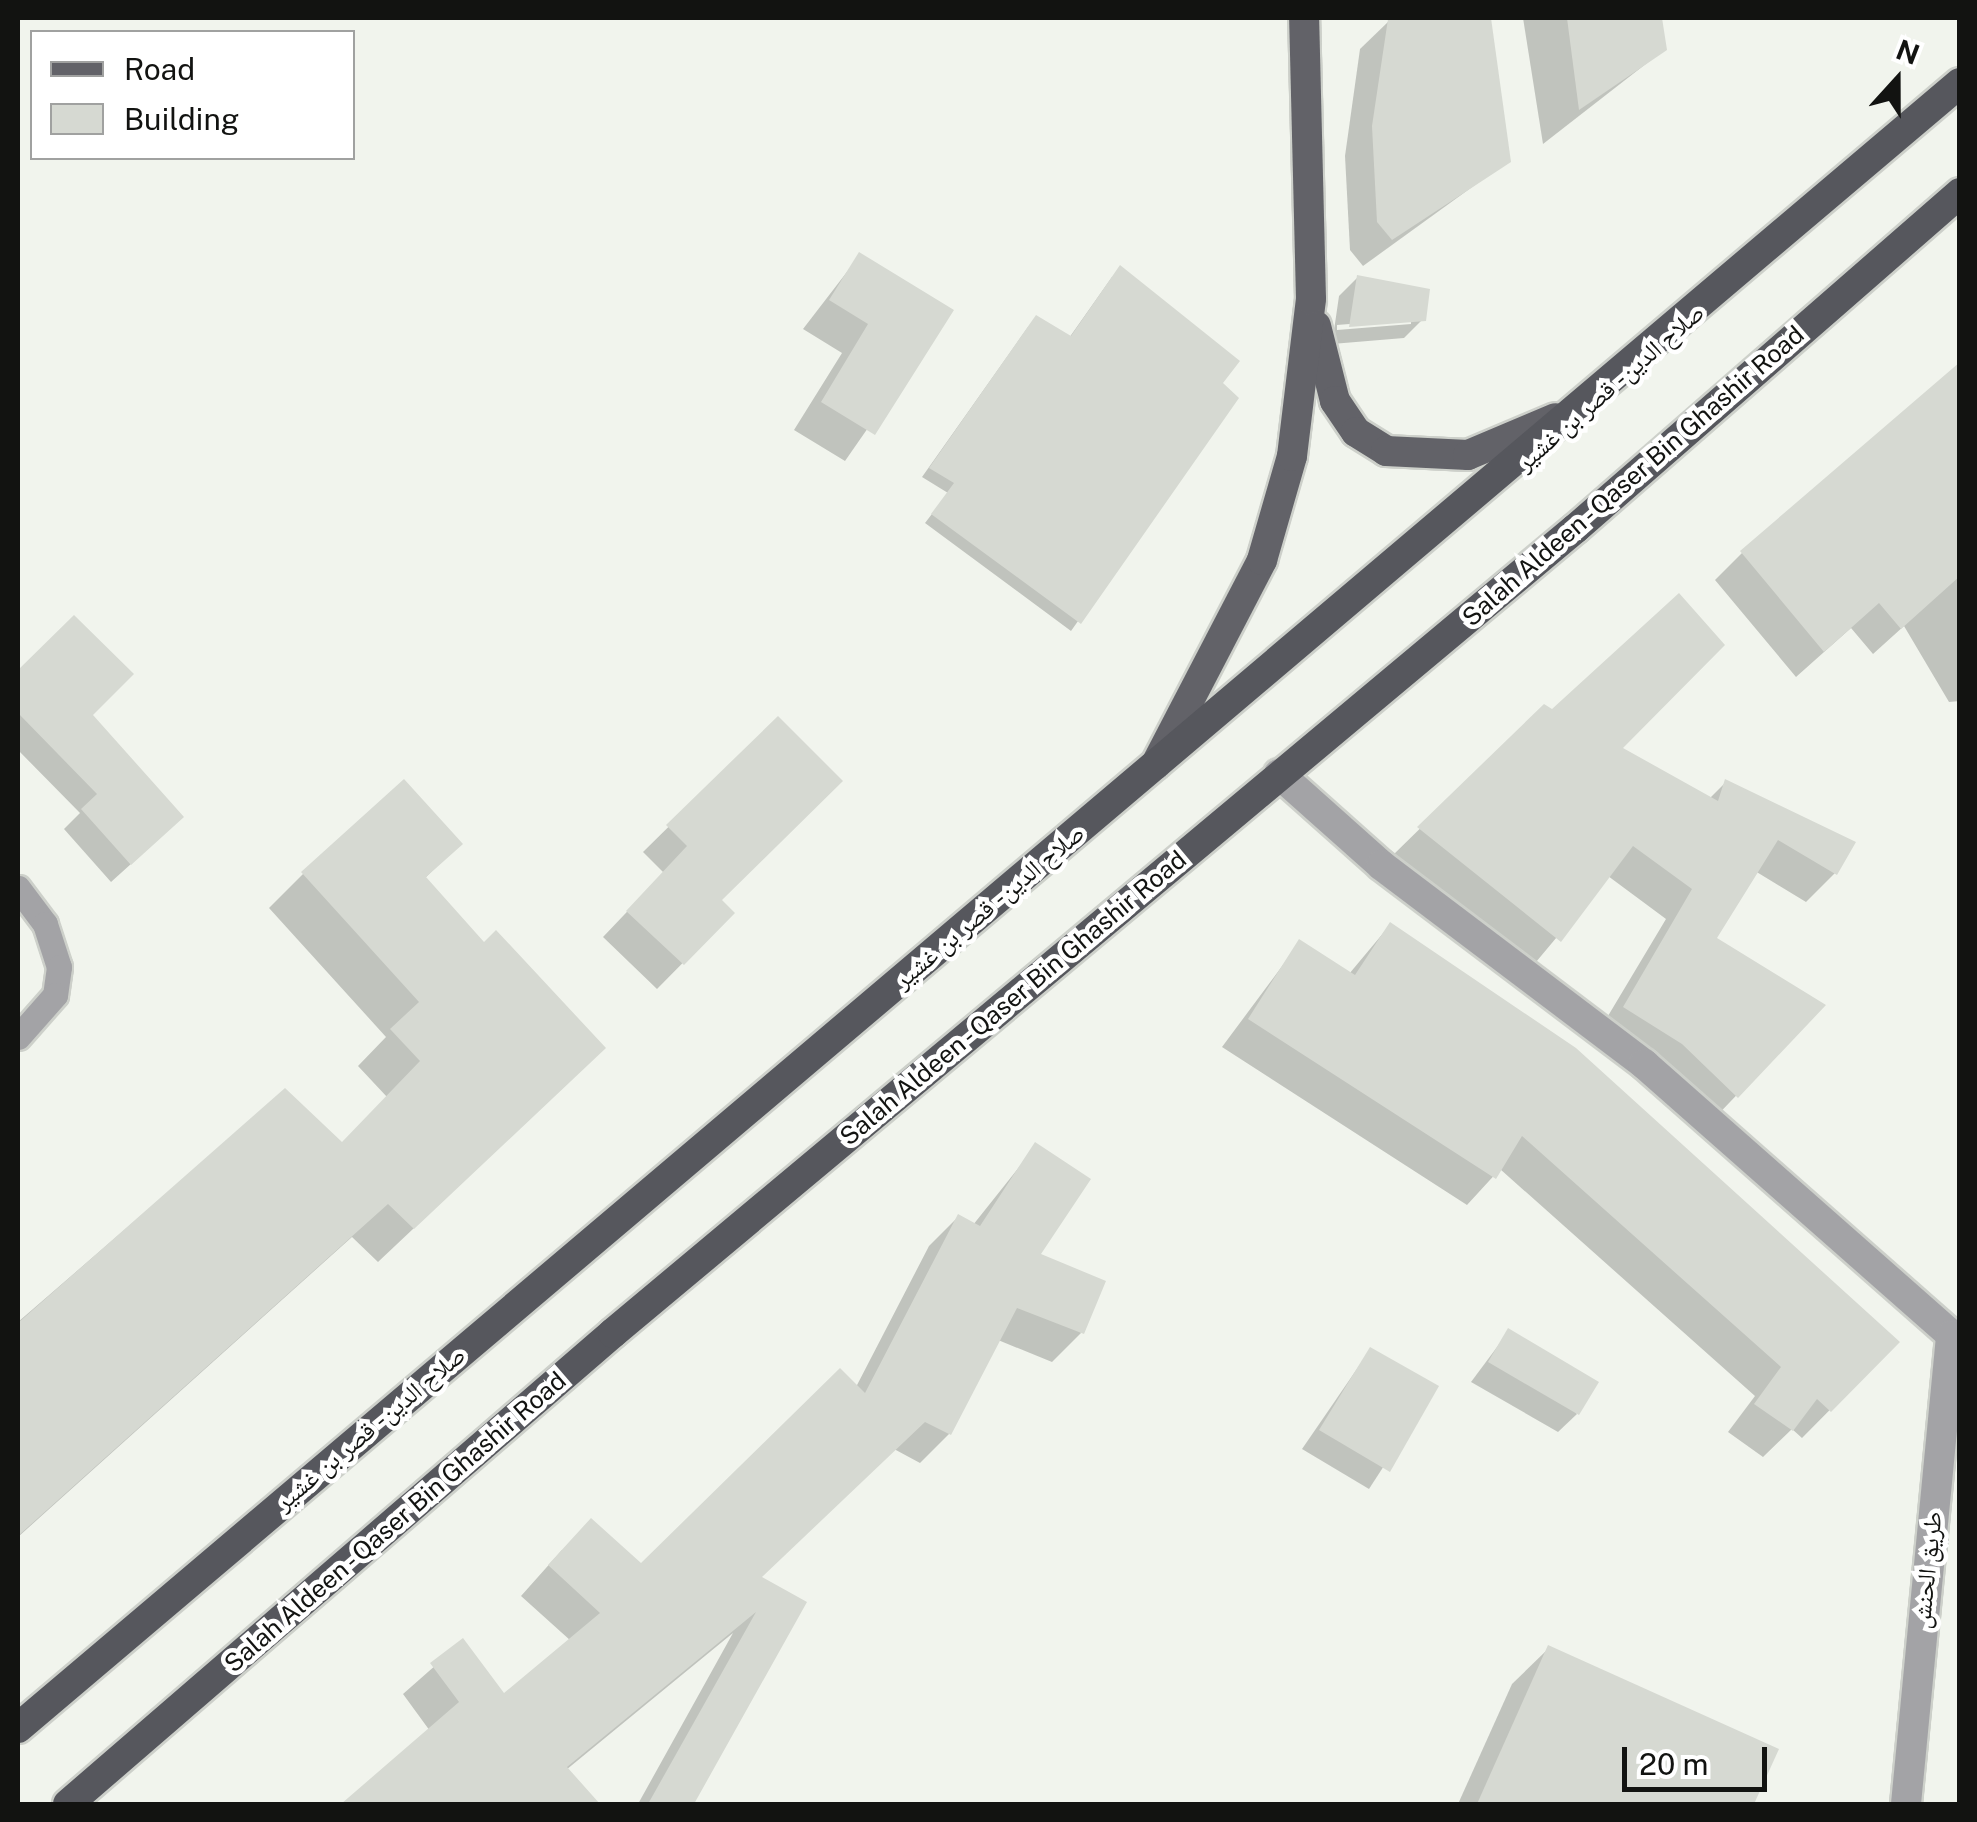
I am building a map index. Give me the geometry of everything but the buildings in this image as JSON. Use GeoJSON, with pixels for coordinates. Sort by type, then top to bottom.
{"type":"FeatureCollection","features":[{"type":"Feature","properties":{"kind":"highway","name":"صلاح الدين - قصر بن غشير"},"geometry":{"type":"LineString","coordinates":[[18,1728],[1155,767],[1623,378],[1960,83]]}},
{"type":"Feature","properties":{"kind":"highway","name":"Salah Aldeen - Qaser Bin Ghashir Road"},"geometry":{"type":"LineString","coordinates":[[68,1804],[1960,193]]}},
{"type":"Feature","properties":{"kind":"main road"},"geometry":{"type":"LineString","coordinates":[[1155,767],[1278,516],[1310,299],[1304,18]]}},
{"type":"Feature","properties":{"kind":"main road"},"geometry":{"type":"LineString","coordinates":[[1310,299],[1334,401],[1356,432],[1386,451],[1468,456],[1623,378]]}},
{"type":"Feature","properties":{"kind":"street"},"geometry":{"type":"LineString","coordinates":[[1279,774],[1380,865],[1644,1064],[1955,1339]]}},
{"type":"Feature","properties":{"kind":"street","name":"طريق الحنش"},"geometry":{"type":"LineString","coordinates":[[1906,1804],[1955,1339]]}},
{"type":"Feature","properties":{"kind":"lane"},"geometry":{"type":"LineString","coordinates":[[18,888],[60,967],[55,995],[18,1037]]}}]}
